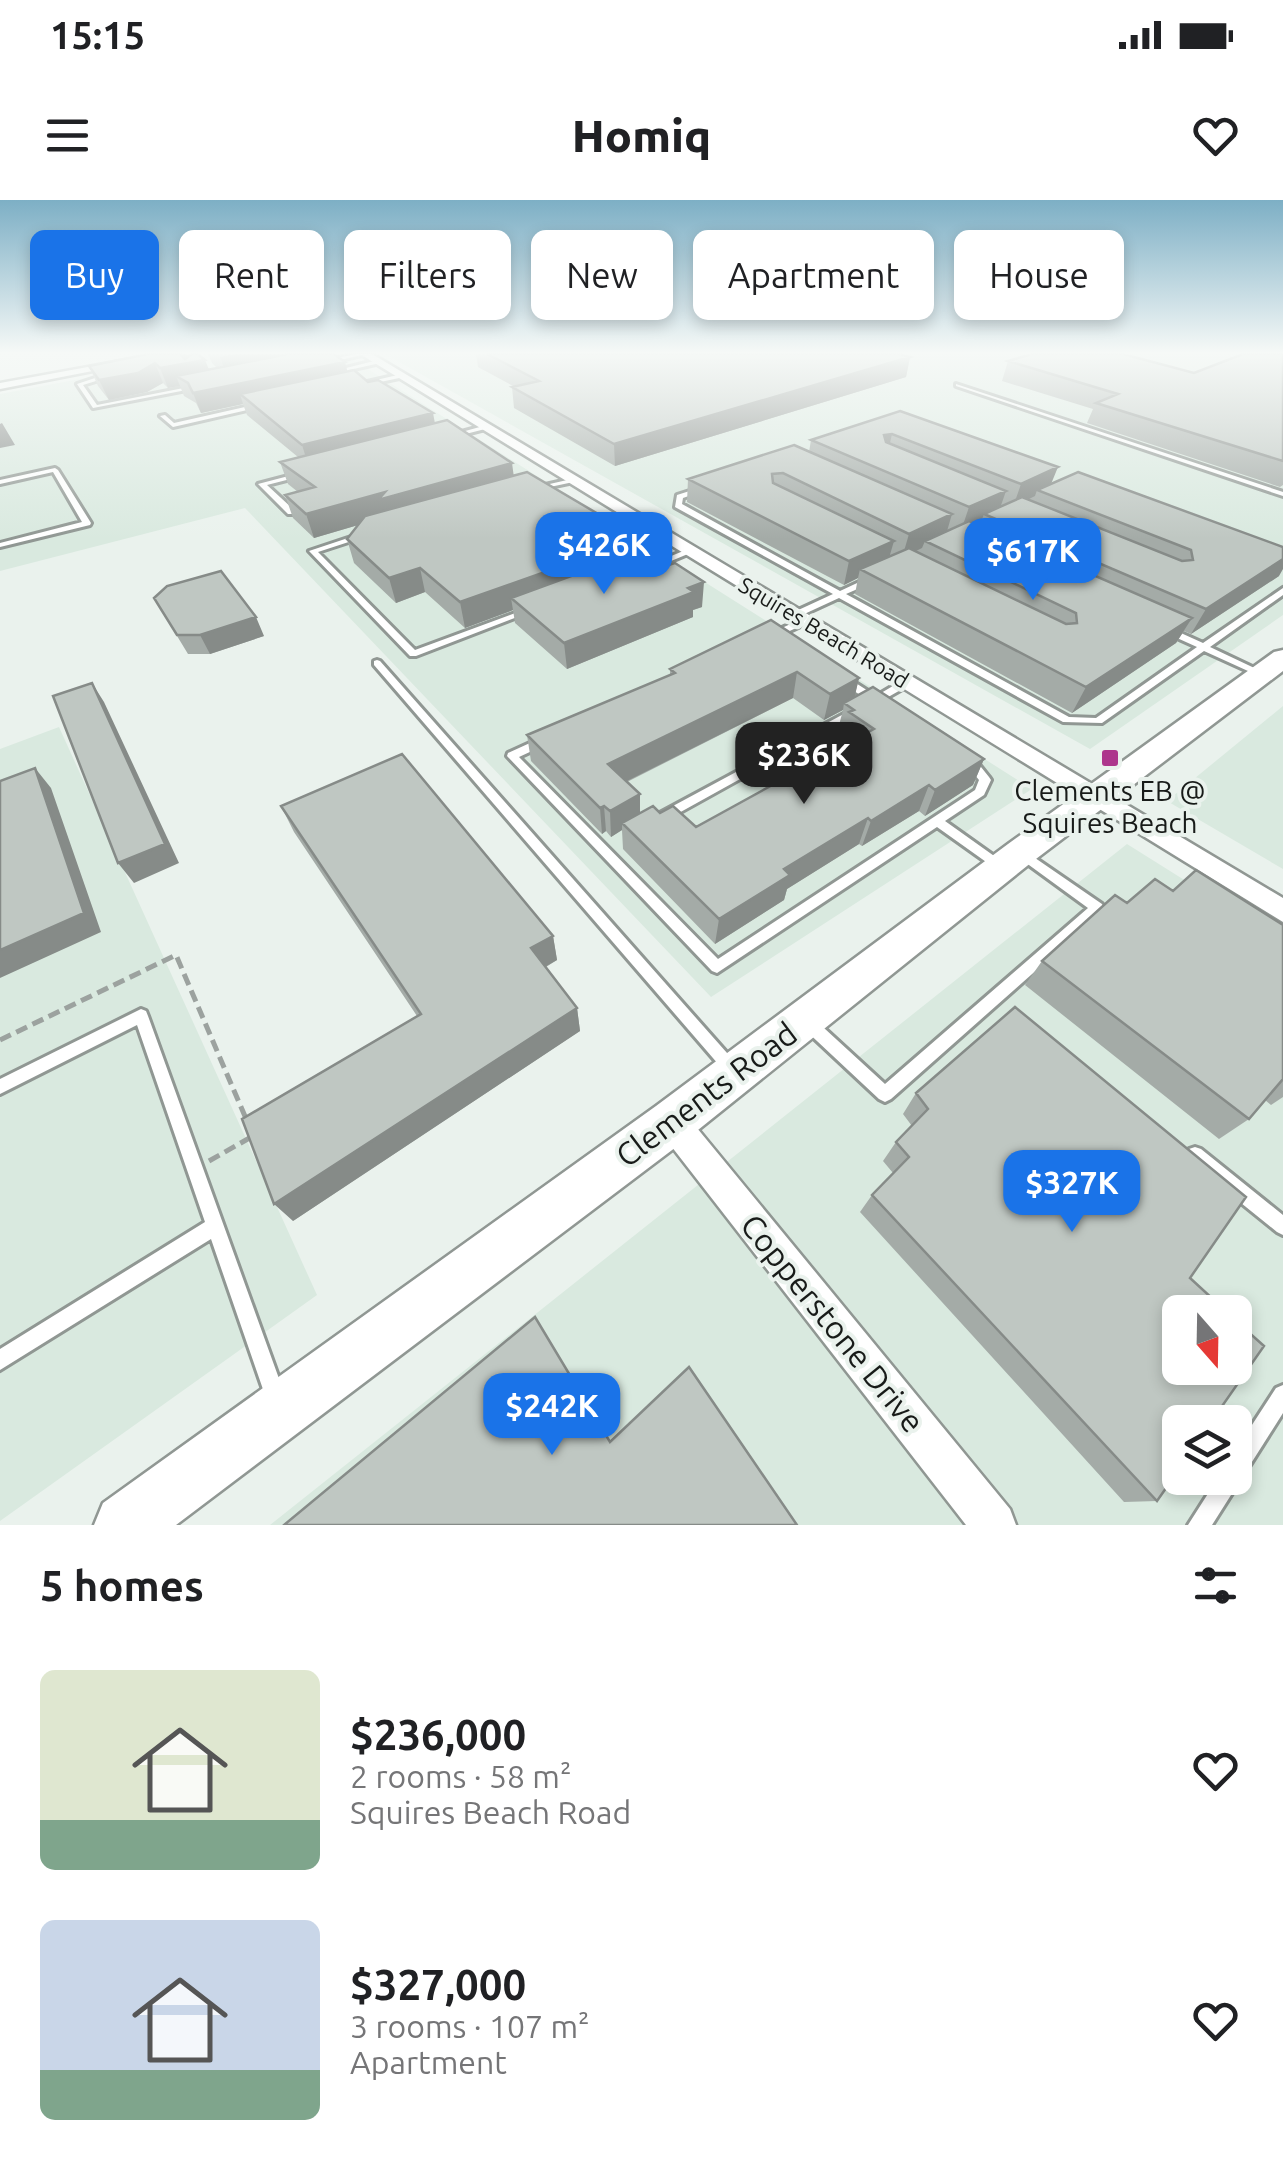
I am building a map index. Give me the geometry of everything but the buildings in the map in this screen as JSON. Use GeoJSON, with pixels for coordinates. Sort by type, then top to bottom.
{"type":"FeatureCollection","features":[{"type":"Feature","properties":{"kind":"street","name":"Squires Beach Road"},"geometry":{"type":"LineString","coordinates":[[468,416],[1283,911]]}},
{"type":"Feature","properties":{"kind":"street","name":"Clements Road"},"geometry":{"type":"LineString","coordinates":[[124,1525],[672,1122],[1011,860],[1272,666]]}},
{"type":"Feature","properties":{"kind":"street","name":"Copperstone Drive"},"geometry":{"type":"LineString","coordinates":[[672,1122],[994,1525]]}},
{"type":"Feature","properties":{"kind":"lane"},"geometry":{"type":"LineString","coordinates":[[163,416],[173,425],[214,416]]}},
{"type":"Feature","properties":{"kind":"lane"},"geometry":{"type":"LineString","coordinates":[[1050,416],[1283,494]]}},
{"type":"Feature","properties":{"kind":"lane"},"geometry":{"type":"LineString","coordinates":[[431,441],[487,427]]}},
{"type":"Feature","properties":{"kind":"lane"},"geometry":{"type":"LineString","coordinates":[[0,482],[55,470],[86,523],[0,545]]}},
{"type":"Feature","properties":{"kind":"lane"},"geometry":{"type":"LineString","coordinates":[[291,512],[262,484],[318,470]]}},
{"type":"Feature","properties":{"kind":"lane"},"geometry":{"type":"LineString","coordinates":[[530,489],[576,480]]}},
{"type":"Feature","properties":{"kind":"lane"},"geometry":{"type":"LineString","coordinates":[[716,484],[680,497],[678,505],[1067,720],[1098,721],[1283,591]]}},
{"type":"Feature","properties":{"kind":"lane"},"geometry":{"type":"LineString","coordinates":[[368,534],[312,552],[413,654],[538,608]]}},
{"type":"Feature","properties":{"kind":"lane"},"geometry":{"type":"LineString","coordinates":[[627,575],[691,551]]}},
{"type":"Feature","properties":{"kind":"lane"},"geometry":{"type":"LineString","coordinates":[[774,635],[969,760],[985,780],[980,792],[717,967],[512,756],[774,635],[838,594],[887,572]]}},
{"type":"Feature","properties":{"kind":"lane"},"geometry":{"type":"LineString","coordinates":[[1152,624],[1204,647],[1272,666]]}},
{"type":"Feature","properties":{"kind":"lane"},"geometry":{"type":"LineString","coordinates":[[377,663],[735,1072]]}},
{"type":"Feature","properties":{"kind":"lane"},"geometry":{"type":"LineString","coordinates":[[654,822],[907,682]]}},
{"type":"Feature","properties":{"kind":"lane"},"geometry":{"type":"LineString","coordinates":[[804,1020],[885,1094],[1097,908],[937,820]]}},
{"type":"Feature","properties":{"kind":"lane"},"geometry":{"type":"LineString","coordinates":[[604,850],[621,840]]}},
{"type":"Feature","properties":{"kind":"lane"},"geometry":{"type":"LineString","coordinates":[[996,996],[1012,1008]]}},
{"type":"Feature","properties":{"kind":"lane"},"geometry":{"type":"LineString","coordinates":[[0,1087],[141,1016],[280,1410]]}},
{"type":"Feature","properties":{"kind":"lane"},"geometry":{"type":"LineString","coordinates":[[1177,1141],[1283,1226]]}},
{"type":"Feature","properties":{"kind":"lane"},"geometry":{"type":"LineString","coordinates":[[0,1360],[215,1226]]}},
{"type":"Feature","properties":{"kind":"lane"},"geometry":{"type":"LineString","coordinates":[[1252,1443],[1283,1395]]}},
{"type":"Feature","properties":{"kind":"lane"},"geometry":{"type":"LineString","coordinates":[[1200,1525],[1219,1495]]}},
{"type":"Feature","properties":{"kind":"path"},"geometry":{"type":"LineString","coordinates":[[195,1169],[254,1135]]}},
{"type":"Feature","properties":{"kind":"shaded area"},"geometry":{"type":"Polygon","coordinates":[[[0,416],[442,416],[1032,789],[711,997],[245,508],[0,571],[0,416]]]}},
{"type":"Feature","properties":{"kind":"shaded area"},"geometry":{"type":"Polygon","coordinates":[[[495,416],[1283,416],[1283,615],[1090,749],[495,416]]]}},
{"type":"Feature","properties":{"kind":"shaded area"},"geometry":{"type":"Polygon","coordinates":[[[1283,706],[1283,869],[1167,801],[1283,706]]]}},
{"type":"Feature","properties":{"kind":"shaded area"},"geometry":{"type":"Polygon","coordinates":[[[59,727],[317,1295],[0,1521],[0,749],[59,727]]]}},
{"type":"Feature","properties":{"kind":"shaded area"},"geometry":{"type":"Polygon","coordinates":[[[1127,844],[1283,942],[1283,1525],[270,1525],[1127,844]]]}},
{"type":"Feature","properties":{"kind":"place","name":"Clements EB @ Squires Beach"},"geometry":{"type":"Point","coordinates":[1110,758]}}]}
